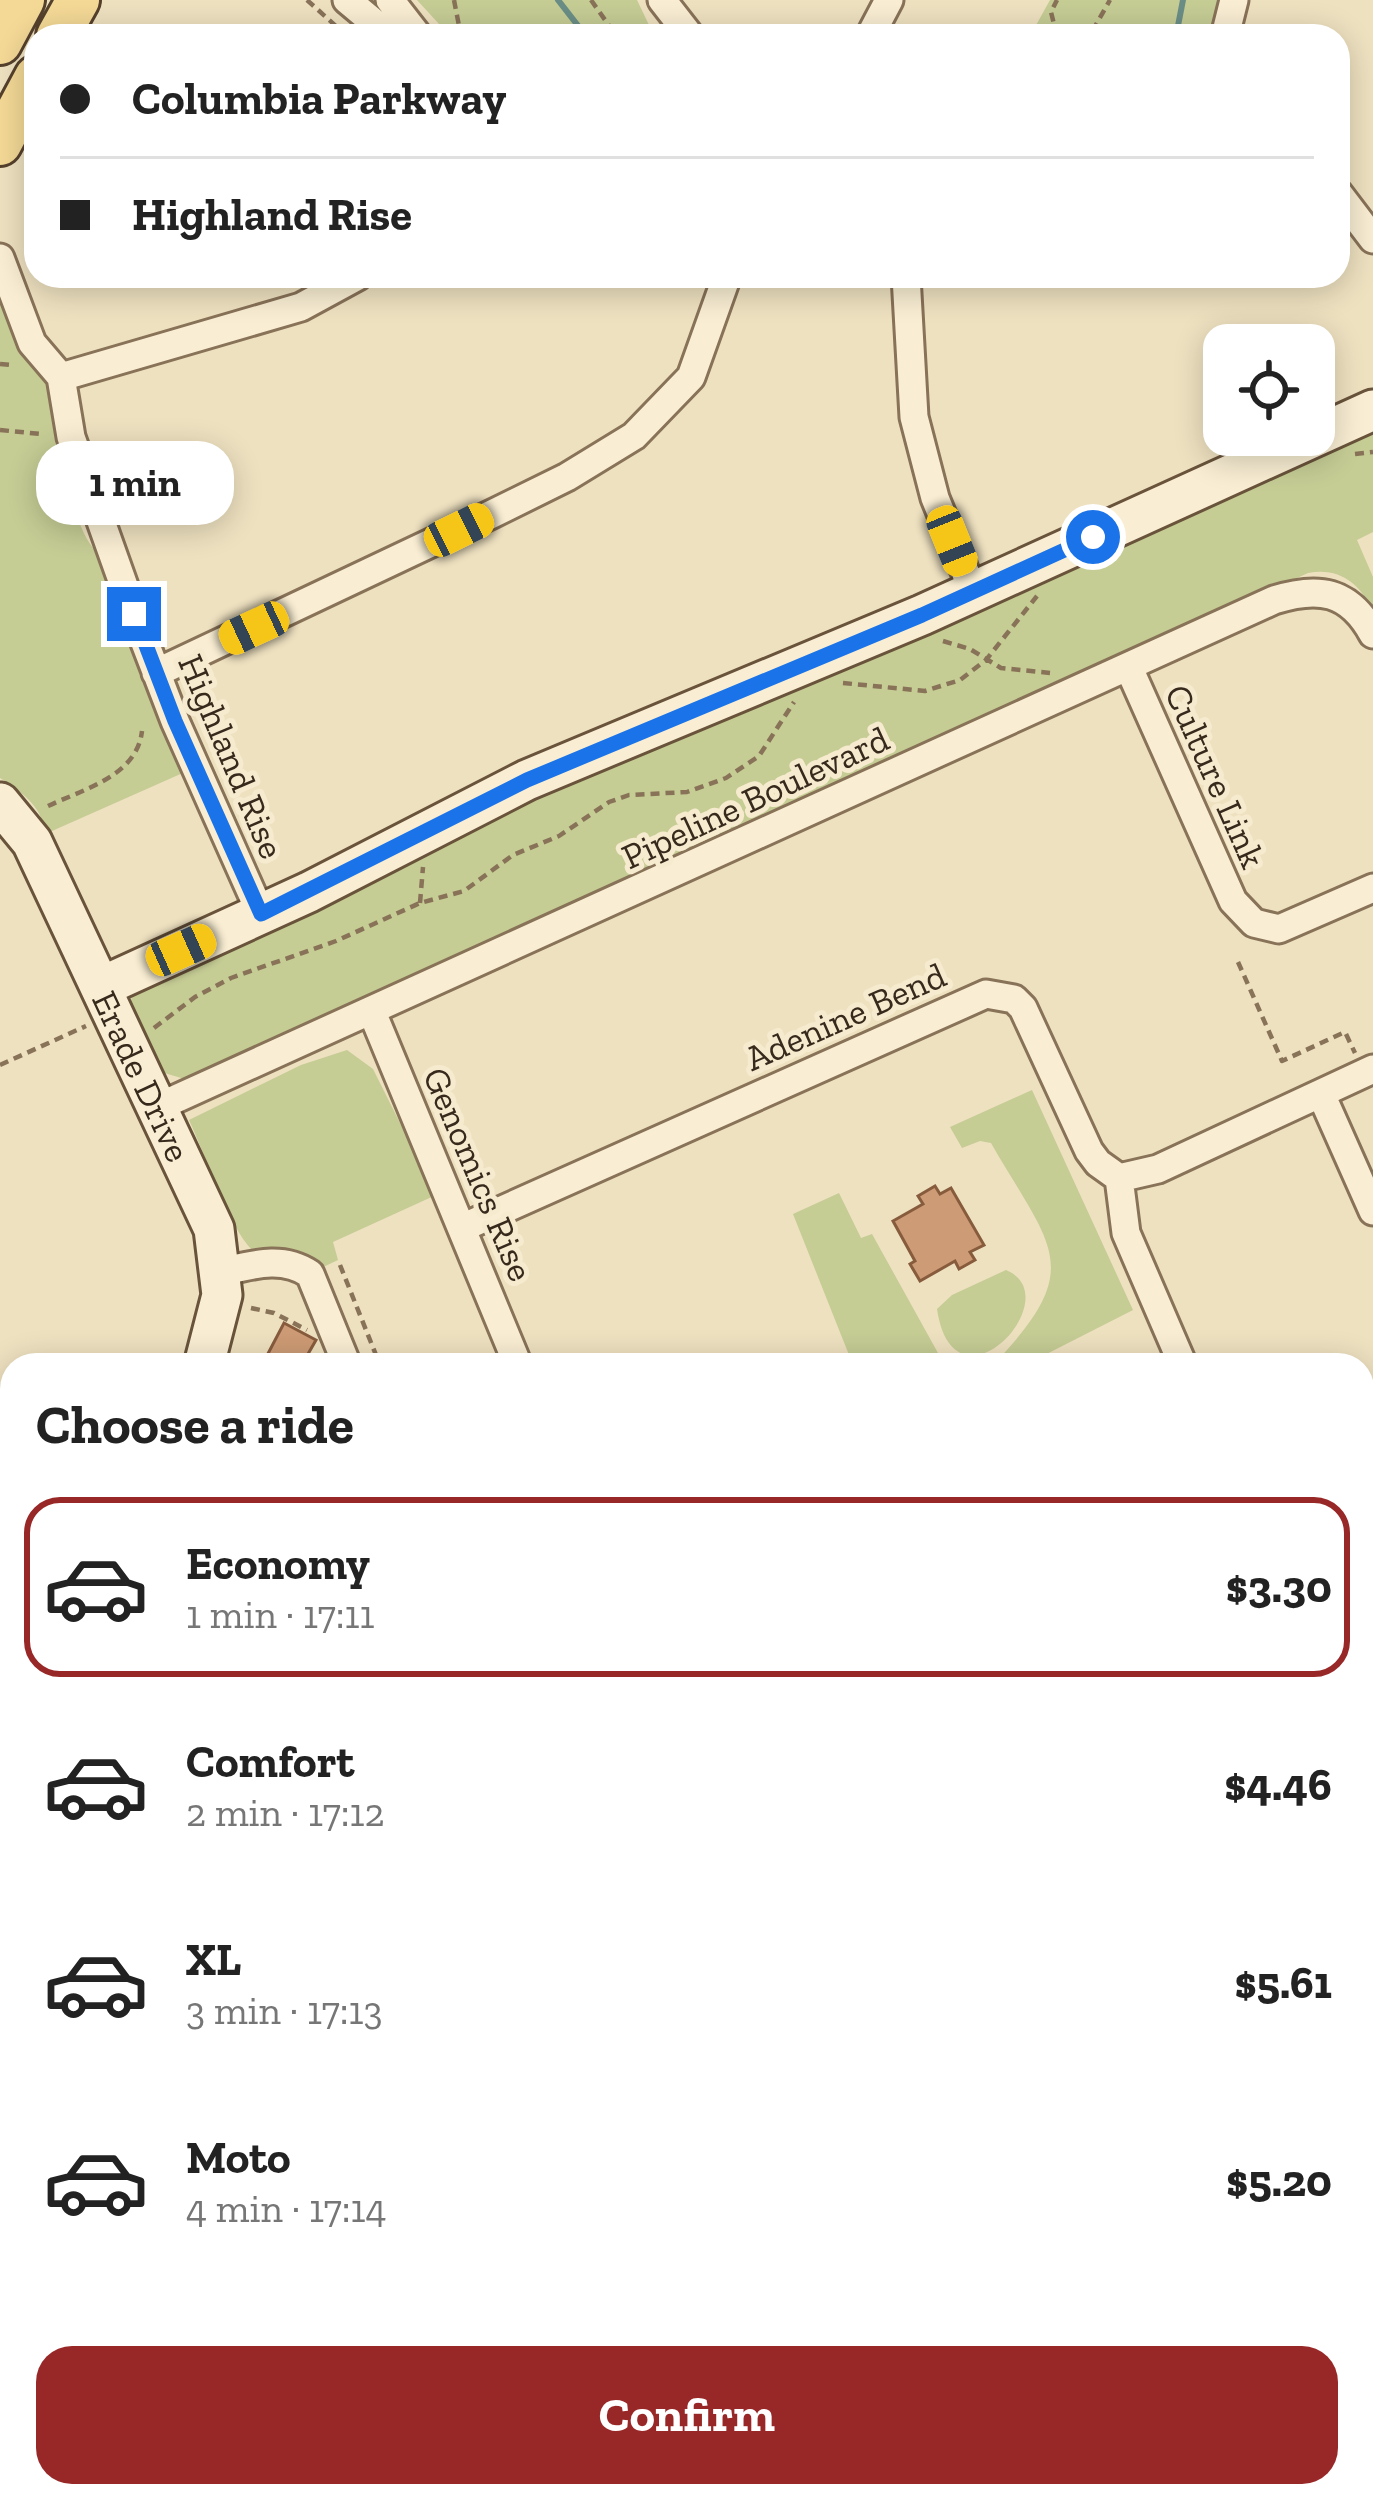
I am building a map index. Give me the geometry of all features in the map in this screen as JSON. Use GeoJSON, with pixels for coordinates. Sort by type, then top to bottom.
{"type":"FeatureCollection","features":[{"type":"Feature","properties":{"kind":"main road"},"geometry":{"type":"LineString","coordinates":[[0,43],[23,0]]}},
{"type":"Feature","properties":{"kind":"main road"},"geometry":{"type":"LineString","coordinates":[[0,144],[24,99]]}},
{"type":"Feature","properties":{"kind":"street"},"geometry":{"type":"LineString","coordinates":[[347,0],[376,24]]}},
{"type":"Feature","properties":{"kind":"street"},"geometry":{"type":"LineString","coordinates":[[390,0],[409,24]]}},
{"type":"Feature","properties":{"kind":"street"},"geometry":{"type":"LineString","coordinates":[[662,0],[681,24]]}},
{"type":"Feature","properties":{"kind":"street"},"geometry":{"type":"LineString","coordinates":[[1350,209],[1373,239]]}},
{"type":"Feature","properties":{"kind":"street"},"geometry":{"type":"LineString","coordinates":[[0,258],[32,343],[62,377],[268,318],[318,288]]}},
{"type":"Feature","properties":{"kind":"street"},"geometry":{"type":"LineString","coordinates":[[156,673],[511,505],[634,436],[691,377],[723,288]]}},
{"type":"Feature","properties":{"kind":"street"},"geometry":{"type":"LineString","coordinates":[[907,288],[914,417],[935,497],[973,591]]}},
{"type":"Feature","properties":{"kind":"street","name":"Highland Rise"},"geometry":{"type":"LineString","coordinates":[[62,377],[71,437],[156,673],[261,914]]}},
{"type":"Feature","properties":{"kind":"street"},"geometry":{"type":"LineString","coordinates":[[117,1011],[261,914],[527,780],[973,591],[1373,410]]}},
{"type":"Feature","properties":{"kind":"street","name":"Pipeline Boulevard"},"geometry":{"type":"LineString","coordinates":[[158,1107],[1298,592],[1336,593],[1358,612],[1373,634]]}},
{"type":"Feature","properties":{"kind":"street","name":"Culture Link"},"geometry":{"type":"LineString","coordinates":[[1129,668],[1233,901],[1248,919],[1279,928],[1373,888]]}},
{"type":"Feature","properties":{"kind":"street","name":"Erade Drive"},"geometry":{"type":"LineString","coordinates":[[0,803],[32,842],[117,1011],[207,1212],[221,1272],[218,1316],[207,1353]]}},
{"type":"Feature","properties":{"kind":"street","name":"Adenine Bend"},"geometry":{"type":"LineString","coordinates":[[464,1228],[986,994],[1014,999],[1023,1008],[1089,1151],[1119,1178]]}},
{"type":"Feature","properties":{"kind":"street","name":"Genomics Rise"},"geometry":{"type":"LineString","coordinates":[[372,1012],[513,1353]]}},
{"type":"Feature","properties":{"kind":"street"},"geometry":{"type":"LineString","coordinates":[[1178,1353],[1126,1233],[1119,1178],[1158,1169],[1321,1094],[1366,1067]]}},
{"type":"Feature","properties":{"kind":"street"},"geometry":{"type":"LineString","coordinates":[[1321,1094],[1373,1211]]}},
{"type":"Feature","properties":{"kind":"street"},"geometry":{"type":"LineString","coordinates":[[221,1272],[285,1262],[310,1274],[342,1353]]}},
{"type":"Feature","properties":{"kind":"path"},"geometry":{"type":"LineString","coordinates":[[307,0],[334,24]]}},
{"type":"Feature","properties":{"kind":"path"},"geometry":{"type":"LineString","coordinates":[[0,364],[11,365]]}},
{"type":"Feature","properties":{"kind":"path"},"geometry":{"type":"LineString","coordinates":[[0,430],[40,434]]}},
{"type":"Feature","properties":{"kind":"path"},"geometry":{"type":"LineString","coordinates":[[1340,455],[1373,452]]}},
{"type":"Feature","properties":{"kind":"path"},"geometry":{"type":"LineString","coordinates":[[836,683],[925,692],[973,673],[1038,596]]}},
{"type":"Feature","properties":{"kind":"path"},"geometry":{"type":"LineString","coordinates":[[934,635],[1001,668],[1061,677]]}},
{"type":"Feature","properties":{"kind":"path"},"geometry":{"type":"LineString","coordinates":[[0,1065],[117,1011],[153,1029],[231,978],[478,884],[513,855],[559,836],[609,802],[687,792],[743,770],[759,756],[800,698]]}},
{"type":"Feature","properties":{"kind":"path"},"geometry":{"type":"LineString","coordinates":[[48,806],[122,769],[136,757],[142,731]]}},
{"type":"Feature","properties":{"kind":"path"},"geometry":{"type":"LineString","coordinates":[[420,903],[421,857]]}},
{"type":"Feature","properties":{"kind":"path"},"geometry":{"type":"LineString","coordinates":[[1238,962],[1282,1061],[1346,1032],[1366,1067]]}},
{"type":"Feature","properties":{"kind":"path"},"geometry":{"type":"LineString","coordinates":[[340,1265],[375,1353]]}},
{"type":"Feature","properties":{"kind":"path"},"geometry":{"type":"LineString","coordinates":[[251,1308],[274,1313],[314,1333],[311,1337]]}},
{"type":"Feature","properties":{"kind":"green space"},"geometry":{"type":"Polygon","coordinates":[[[417,0],[637,0],[649,24],[439,24],[417,0]]]}},
{"type":"Feature","properties":{"kind":"green space"},"geometry":{"type":"Polygon","coordinates":[[[1050,0],[1221,0],[1215,24],[1037,24],[1050,0]]]}},
{"type":"Feature","properties":{"kind":"green space"},"geometry":{"type":"Polygon","coordinates":[[[0,286],[51,386],[76,481],[79,521],[101,555],[185,772],[43,835],[36,809],[0,778],[0,286]]]}},
{"type":"Feature","properties":{"kind":"green space"},"geometry":{"type":"Polygon","coordinates":[[[1373,422],[1373,532],[1357,540],[1373,577],[1373,611],[1348,580],[1330,573],[1308,573],[208,1075],[188,1080],[161,1072],[129,1007],[133,993],[547,783],[1295,456],[1335,456],[1335,439],[1373,422]]]}},
{"type":"Feature","properties":{"kind":"green space"},"geometry":{"type":"Polygon","coordinates":[[[347,1050],[373,1069],[436,1195],[333,1242],[338,1260],[319,1269],[284,1250],[252,1250],[226,1208],[189,1120],[301,1065],[347,1050]]]}},
{"type":"Feature","properties":{"kind":"green space"},"geometry":{"type":"Polygon","coordinates":[[[1032,1090],[1133,1310],[1049,1353],[1004,1353],[1041,1304],[1050,1280],[1050,1257],[1043,1234],[991,1143],[980,1141],[962,1148],[950,1127],[1032,1090]]]}},
{"type":"Feature","properties":{"kind":"green space"},"geometry":{"type":"Polygon","coordinates":[[[839,1193],[861,1238],[872,1234],[938,1353],[848,1353],[793,1214],[839,1193]]]}},
{"type":"Feature","properties":{"kind":"green space"},"geometry":{"type":"Polygon","coordinates":[[[1006,1270],[1022,1284],[1025,1303],[1017,1324],[1002,1342],[983,1353],[963,1353],[948,1341],[937,1309],[952,1295],[1006,1270]]]}},
{"type":"Feature","properties":{"kind":"building"},"geometry":{"type":"Polygon","coordinates":[[[935,1186],[940,1194],[951,1188],[984,1245],[970,1252],[975,1260],[959,1269],[955,1261],[920,1281],[910,1264],[915,1261],[893,1221],[923,1204],[918,1196],[935,1186]]]}},
{"type":"Feature","properties":{"kind":"building"},"geometry":{"type":"Polygon","coordinates":[[[284,1323],[316,1340],[309,1353],[268,1353],[284,1323]]]}},
{"type":"Feature","properties":{"kind":"waterway"},"geometry":{"type":"LineString","coordinates":[[558,0],[577,24]]}},
{"type":"Feature","properties":{"kind":"waterway"},"geometry":{"type":"LineString","coordinates":[[1178,24],[1183,0]]}},
{"type":"Feature","properties":{"kind":"route"},"geometry":{"type":"LineString","coordinates":[[134,614],[175,721],[261,914],[527,780],[922,615],[1093,537]]}}]}
